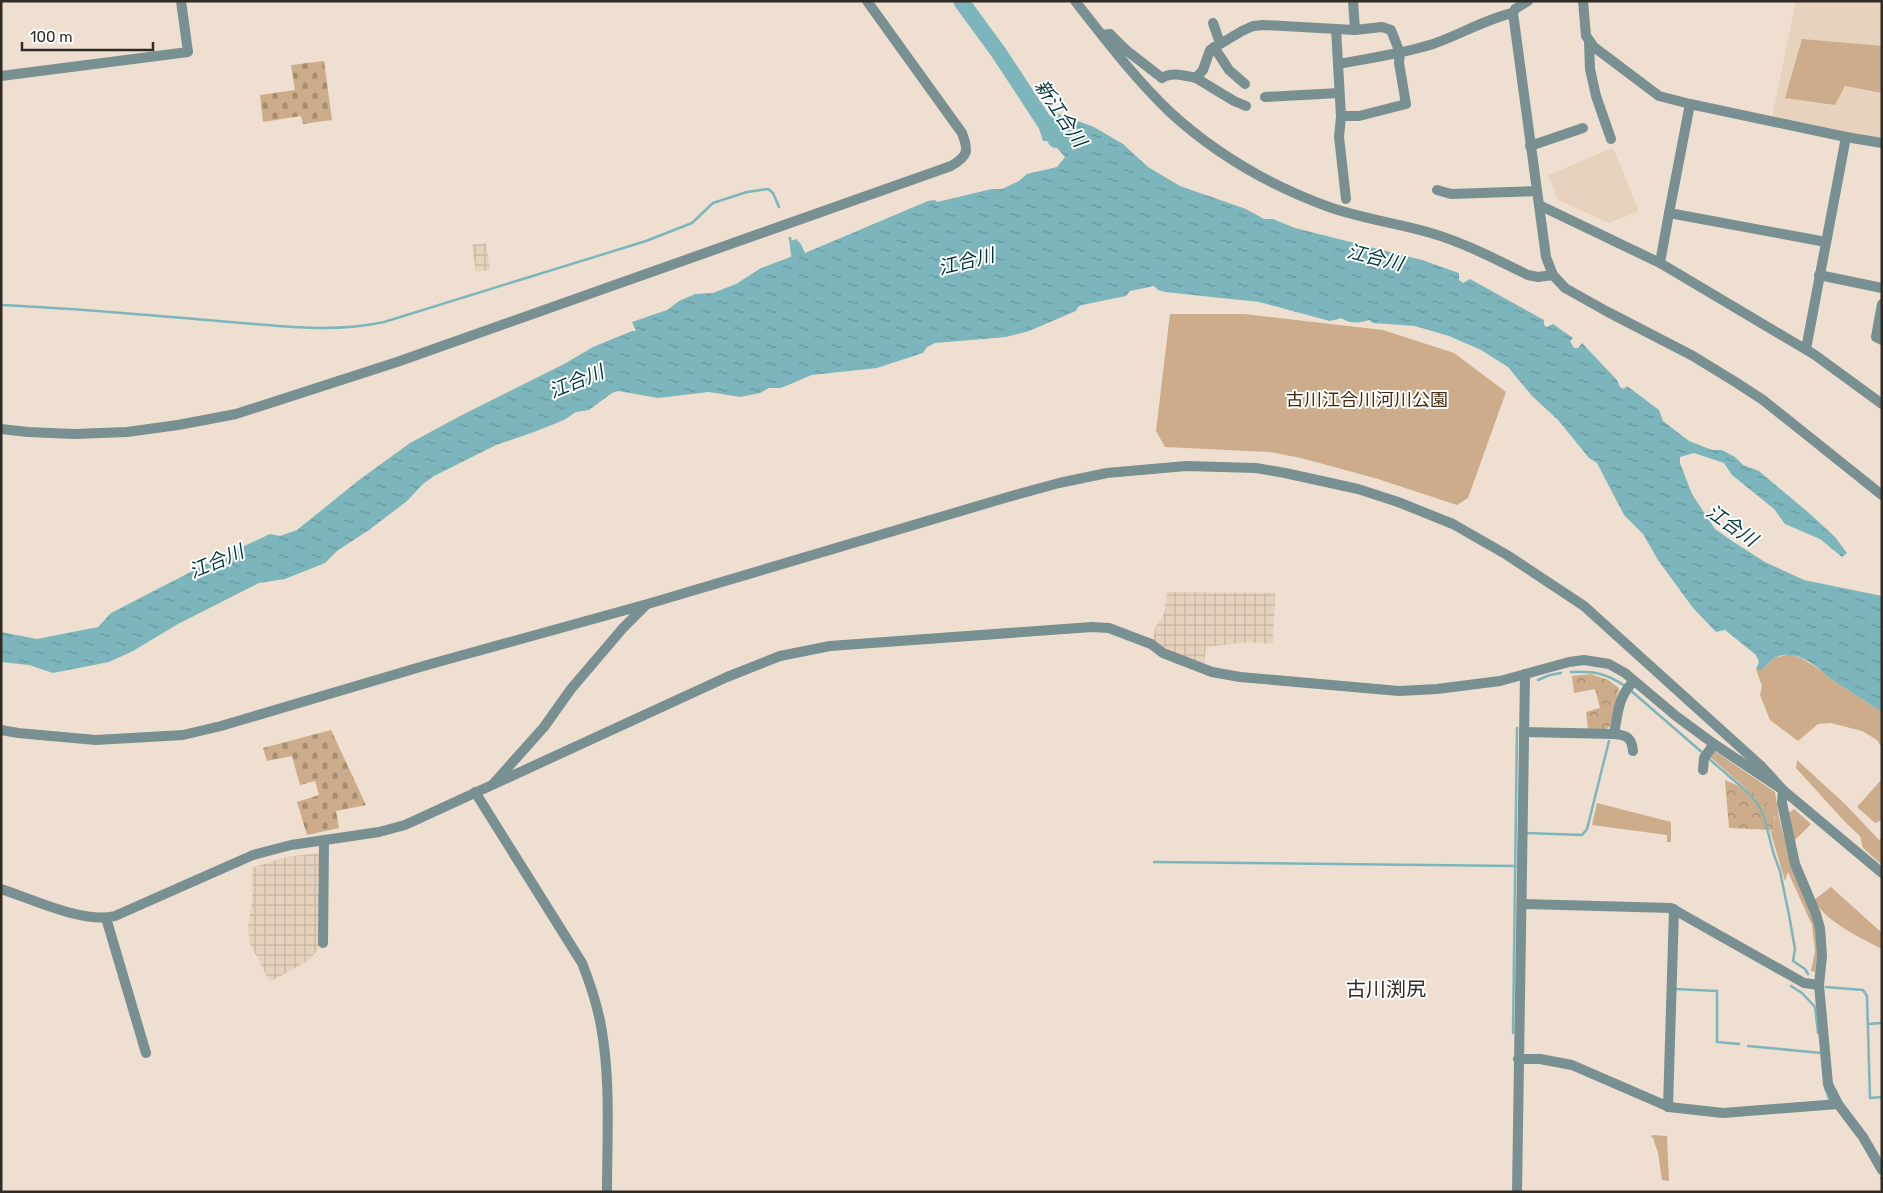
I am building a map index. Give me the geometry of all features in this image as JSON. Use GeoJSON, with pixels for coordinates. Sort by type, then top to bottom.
{"type":"FeatureCollection","features":[{"type":"Feature","properties":{"kind":"street"},"geometry":{"type":"LineString","coordinates":[[1,76],[188,52],[181,1]]}},
{"type":"Feature","properties":{"kind":"street"},"geometry":{"type":"LineString","coordinates":[[1,429],[74,434],[128,432],[236,414],[397,362],[951,166],[961,160],[966,154],[967,145],[962,133],[867,1]]}},
{"type":"Feature","properties":{"kind":"street"},"geometry":{"type":"LineString","coordinates":[[1075,1],[1102,35],[1170,112],[1216,149],[1267,180],[1343,212],[1440,236],[1472,248],[1528,275],[1538,277],[1553,275]]}},
{"type":"Feature","properties":{"kind":"street"},"geometry":{"type":"LineString","coordinates":[[1353,1],[1355,30]]}},
{"type":"Feature","properties":{"kind":"street"},"geometry":{"type":"LineString","coordinates":[[1528,1],[1515,9],[1513,13],[1546,256],[1553,275],[1565,288],[1606,312],[1693,356],[1744,387],[1882,495]]}},
{"type":"Feature","properties":{"kind":"street"},"geometry":{"type":"LineString","coordinates":[[1583,1],[1586,36],[1589,41],[1609,60],[1659,96],[1846,137],[1882,143]]}},
{"type":"Feature","properties":{"kind":"street"},"geometry":{"type":"LineString","coordinates":[[1338,64],[1400,53],[1434,44],[1503,15],[1513,13]]}},
{"type":"Feature","properties":{"kind":"street"},"geometry":{"type":"LineString","coordinates":[[1213,23],[1217,45],[1229,70],[1245,84]]}},
{"type":"Feature","properties":{"kind":"street"},"geometry":{"type":"LineString","coordinates":[[1196,78],[1203,70],[1210,50],[1253,26],[1355,30],[1387,28],[1394,34],[1400,53],[1399,63],[1406,104],[1359,116],[1341,116]]}},
{"type":"Feature","properties":{"kind":"street"},"geometry":{"type":"LineString","coordinates":[[1336,28],[1341,116],[1339,137],[1346,199]]}},
{"type":"Feature","properties":{"kind":"street"},"geometry":{"type":"LineString","coordinates":[[1102,35],[1110,34],[1126,50],[1162,78],[1173,74],[1196,78],[1234,101],[1246,106]]}},
{"type":"Feature","properties":{"kind":"street"},"geometry":{"type":"LineString","coordinates":[[1589,41],[1590,69],[1596,96],[1611,139]]}},
{"type":"Feature","properties":{"kind":"street"},"geometry":{"type":"LineString","coordinates":[[1264,97],[1339,93]]}},
{"type":"Feature","properties":{"kind":"street"},"geometry":{"type":"LineString","coordinates":[[1660,263],[1690,104]]}},
{"type":"Feature","properties":{"kind":"street"},"geometry":{"type":"LineString","coordinates":[[1530,146],[1582,128]]}},
{"type":"Feature","properties":{"kind":"street"},"geometry":{"type":"LineString","coordinates":[[1806,349],[1846,137]]}},
{"type":"Feature","properties":{"kind":"street"},"geometry":{"type":"LineString","coordinates":[[1437,190],[1451,194],[1537,192]]}},
{"type":"Feature","properties":{"kind":"street"},"geometry":{"type":"LineString","coordinates":[[1539,205],[1660,263],[1806,349],[1882,404]]}},
{"type":"Feature","properties":{"kind":"street"},"geometry":{"type":"LineString","coordinates":[[1669,213],[1826,242]]}},
{"type":"Feature","properties":{"kind":"street"},"geometry":{"type":"LineString","coordinates":[[1819,275],[1882,288]]}},
{"type":"Feature","properties":{"kind":"street"},"geometry":{"type":"LineString","coordinates":[[1882,304],[1876,337],[1882,340]]}},
{"type":"Feature","properties":{"kind":"street"},"geometry":{"type":"LineString","coordinates":[[1,730],[96,740],[183,735],[247,720],[427,665],[647,605],[1058,483],[1107,473],[1186,466],[1256,468],[1358,489],[1398,502],[1453,524],[1508,555],[1584,606],[1761,766],[1783,790],[1882,873]]}},
{"type":"Feature","properties":{"kind":"street"},"geometry":{"type":"LineString","coordinates":[[494,783],[544,727],[571,689],[622,628],[647,605]]}},
{"type":"Feature","properties":{"kind":"street"},"geometry":{"type":"LineString","coordinates":[[1,889],[88,917],[106,918],[127,912],[253,856],[291,845],[379,832],[405,825],[757,664],[780,656],[830,646],[1092,627],[1116,631],[1151,644],[1163,653],[1212,672],[1240,677],[1399,691],[1437,689],[1500,681],[1569,662],[1584,660],[1609,664],[1625,673],[1630,685],[1676,716],[1709,751],[1783,790]]}},
{"type":"Feature","properties":{"kind":"street"},"geometry":{"type":"LineString","coordinates":[[1517,1192],[1518,1059],[1522,987],[1525,674]]}},
{"type":"Feature","properties":{"kind":"street"},"geometry":{"type":"LineString","coordinates":[[1614,734],[1620,699],[1630,685]]}},
{"type":"Feature","properties":{"kind":"street"},"geometry":{"type":"LineString","coordinates":[[1524,732],[1624,734],[1632,742],[1634,752]]}},
{"type":"Feature","properties":{"kind":"street"},"geometry":{"type":"LineString","coordinates":[[1703,770],[1709,751]]}},
{"type":"Feature","properties":{"kind":"street"},"geometry":{"type":"LineString","coordinates":[[1783,790],[1782,803],[1795,864],[1820,928],[1822,956],[1819,985],[1828,1084],[1838,1104],[1863,1137],[1882,1170]]}},
{"type":"Feature","properties":{"kind":"street"},"geometry":{"type":"LineString","coordinates":[[475,792],[582,963],[593,994],[601,1026],[606,1065],[607,1192]]}},
{"type":"Feature","properties":{"kind":"street"},"geometry":{"type":"LineString","coordinates":[[323,943],[324,841]]}},
{"type":"Feature","properties":{"kind":"street"},"geometry":{"type":"LineString","coordinates":[[1522,904],[1674,912],[1804,983],[1819,985]]}},
{"type":"Feature","properties":{"kind":"street"},"geometry":{"type":"LineString","coordinates":[[1668,1106],[1674,912]]}},
{"type":"Feature","properties":{"kind":"street"},"geometry":{"type":"LineString","coordinates":[[106,918],[146,1053]]}},
{"type":"Feature","properties":{"kind":"street"},"geometry":{"type":"LineString","coordinates":[[1518,1059],[1536,1058],[1572,1065],[1668,1106],[1723,1113],[1838,1104]]}},
{"type":"Feature","properties":{"kind":"shaded area"},"geometry":{"type":"Polygon","coordinates":[[[1796,1],[1882,1],[1882,138],[1828,130],[1772,117],[1796,1]]]}},
{"type":"Feature","properties":{"kind":"shaded area"},"geometry":{"type":"Polygon","coordinates":[[[1613,148],[1639,211],[1609,223],[1558,200],[1548,175],[1613,148]]]}},
{"type":"Feature","properties":{"kind":"shaded area"},"geometry":{"type":"Polygon","coordinates":[[[486,243],[490,270],[476,272],[472,245],[486,243]]]}},
{"type":"Feature","properties":{"kind":"shaded area"},"geometry":{"type":"Polygon","coordinates":[[[1167,592],[1275,593],[1273,644],[1248,642],[1206,647],[1204,664],[1174,653],[1153,641],[1155,628],[1165,612],[1167,592]]]}},
{"type":"Feature","properties":{"kind":"shaded area"},"geometry":{"type":"Polygon","coordinates":[[[319,853],[319,948],[309,960],[270,982],[250,944],[248,928],[252,900],[252,868],[286,857],[319,853]]]}},
{"type":"Feature","properties":{"kind":"green space"},"geometry":{"type":"Polygon","coordinates":[[[1802,39],[1882,46],[1882,93],[1845,86],[1835,105],[1785,98],[1802,39]]]}},
{"type":"Feature","properties":{"kind":"green space"},"geometry":{"type":"Polygon","coordinates":[[[324,61],[332,120],[303,124],[301,116],[263,122],[260,95],[295,90],[291,65],[324,61]]]}},
{"type":"Feature","properties":{"kind":"green space","name":"古川江合川河川公園"},"geometry":{"type":"Polygon","coordinates":[[[1170,314],[1244,314],[1383,330],[1454,353],[1506,392],[1468,498],[1457,505],[1378,479],[1301,458],[1270,452],[1165,447],[1156,431],[1170,314]]]}},
{"type":"Feature","properties":{"kind":"green space"},"geometry":{"type":"Polygon","coordinates":[[[1790,654],[1821,670],[1829,678],[1882,712],[1882,748],[1877,740],[1862,731],[1831,723],[1818,724],[1798,741],[1770,720],[1760,695],[1762,686],[1756,669],[1761,670],[1774,658],[1790,654]]]}},
{"type":"Feature","properties":{"kind":"green space"},"geometry":{"type":"Polygon","coordinates":[[[1591,674],[1608,680],[1619,688],[1610,726],[1606,729],[1588,729],[1586,712],[1600,708],[1595,689],[1574,693],[1572,676],[1591,674]]]}},
{"type":"Feature","properties":{"kind":"green space"},"geometry":{"type":"Polygon","coordinates":[[[331,730],[366,805],[336,811],[339,828],[307,835],[297,802],[319,795],[315,781],[300,785],[292,756],[267,761],[263,748],[331,730]]]}},
{"type":"Feature","properties":{"kind":"green space"},"geometry":{"type":"Polygon","coordinates":[[[1713,750],[1775,792],[1779,818],[1791,863],[1815,921],[1818,951],[1815,972],[1811,971],[1815,951],[1812,925],[1788,872],[1785,881],[1770,830],[1773,831],[1775,816],[1760,797],[1751,793],[1709,756],[1713,750]]]}},
{"type":"Feature","properties":{"kind":"green space"},"geometry":{"type":"Polygon","coordinates":[[[1797,760],[1846,805],[1879,840],[1882,837],[1882,865],[1863,848],[1860,836],[1796,768],[1797,760]]]}},
{"type":"Feature","properties":{"kind":"green space"},"geometry":{"type":"Polygon","coordinates":[[[1882,779],[1882,820],[1875,823],[1857,807],[1882,779]]]}},
{"type":"Feature","properties":{"kind":"green space"},"geometry":{"type":"Polygon","coordinates":[[[1725,780],[1761,797],[1771,807],[1774,814],[1773,830],[1729,828],[1725,780]]]}},
{"type":"Feature","properties":{"kind":"green space"},"geometry":{"type":"Polygon","coordinates":[[[1597,803],[1671,822],[1671,842],[1667,842],[1667,835],[1592,825],[1597,803]]]}},
{"type":"Feature","properties":{"kind":"green space"},"geometry":{"type":"Polygon","coordinates":[[[1794,809],[1811,824],[1795,840],[1787,814],[1794,809]]]}},
{"type":"Feature","properties":{"kind":"green space"},"geometry":{"type":"Polygon","coordinates":[[[1831,887],[1882,933],[1882,949],[1845,929],[1820,908],[1814,900],[1831,887]]]}},
{"type":"Feature","properties":{"kind":"green space"},"geometry":{"type":"Polygon","coordinates":[[[1652,1135],[1667,1136],[1669,1181],[1662,1180],[1658,1153],[1651,1137],[1652,1135]]]}},
{"type":"Feature","properties":{"kind":"water","name":"江合川"},"geometry":{"type":"Polygon","coordinates":[[[1056,113],[1094,127],[1123,144],[1148,167],[1180,186],[1246,209],[1264,219],[1273,219],[1295,228],[1422,260],[1459,273],[1459,280],[1463,283],[1470,279],[1544,320],[1544,325],[1547,327],[1553,324],[1573,338],[1570,341],[1574,348],[1578,348],[1582,343],[1617,380],[1620,387],[1624,389],[1627,386],[1659,410],[1663,421],[1689,441],[1712,450],[1722,450],[1735,457],[1743,465],[1759,471],[1835,537],[1847,553],[1842,557],[1820,539],[1785,524],[1774,509],[1732,475],[1724,463],[1694,453],[1680,457],[1680,463],[1692,494],[1715,529],[1732,541],[1765,562],[1804,580],[1882,596],[1882,712],[1829,678],[1811,663],[1796,656],[1780,656],[1773,659],[1761,670],[1756,669],[1759,662],[1756,655],[1725,630],[1716,632],[1693,608],[1658,560],[1643,534],[1624,515],[1597,463],[1589,458],[1558,420],[1532,396],[1508,367],[1481,350],[1449,336],[1415,326],[1373,323],[1369,320],[1351,322],[1341,318],[1330,321],[1259,302],[1165,292],[1158,290],[1154,286],[1130,291],[1126,296],[1082,305],[1076,311],[1029,331],[1006,337],[935,343],[927,347],[923,353],[877,368],[812,375],[781,388],[769,388],[760,393],[740,397],[709,392],[658,398],[618,391],[612,393],[589,410],[576,412],[564,420],[496,445],[434,476],[423,484],[407,501],[369,530],[337,551],[325,563],[285,579],[259,583],[109,662],[53,673],[29,665],[1,662],[1,632],[37,639],[98,627],[111,613],[210,562],[270,534],[280,536],[297,530],[359,480],[410,443],[564,364],[593,347],[636,331],[632,322],[667,310],[679,301],[695,294],[713,293],[736,284],[761,268],[793,256],[791,241],[796,239],[801,244],[805,253],[928,201],[935,200],[937,202],[992,189],[1002,189],[1019,181],[1027,174],[1057,167],[1065,157],[1051,141],[1043,141],[1038,125],[1056,113]]]}},
{"type":"Feature","properties":{"kind":"waterway","name":"新江合川"},"geometry":{"type":"LineString","coordinates":[[961,1],[999,53],[1056,140]]}},
{"type":"Feature","properties":{"kind":"waterway"},"geometry":{"type":"LineString","coordinates":[[1,305],[301,328],[364,326],[384,322],[646,241],[692,223],[713,203],[747,192],[768,189],[773,193],[779,207]]}},
{"type":"Feature","properties":{"kind":"waterway"},"geometry":{"type":"LineString","coordinates":[[790,238],[793,259]]}},
{"type":"Feature","properties":{"kind":"waterway"},"geometry":{"type":"LineString","coordinates":[[1571,672],[1599,674],[1612,678],[1625,686]]}},
{"type":"Feature","properties":{"kind":"waterway"},"geometry":{"type":"LineString","coordinates":[[1538,680],[1561,673]]}},
{"type":"Feature","properties":{"kind":"waterway"},"geometry":{"type":"LineString","coordinates":[[1629,689],[1704,754]]}},
{"type":"Feature","properties":{"kind":"waterway"},"geometry":{"type":"LineString","coordinates":[[1513,1033],[1517,728]]}},
{"type":"Feature","properties":{"kind":"waterway"},"geometry":{"type":"LineString","coordinates":[[1527,833],[1582,835],[1587,829],[1609,741]]}},
{"type":"Feature","properties":{"kind":"waterway"},"geometry":{"type":"LineString","coordinates":[[1708,758],[1744,789],[1758,804],[1764,817],[1780,871],[1795,949],[1793,961],[1805,969],[1808,974]]}},
{"type":"Feature","properties":{"kind":"waterway"},"geometry":{"type":"LineString","coordinates":[[1154,862],[1516,866]]}},
{"type":"Feature","properties":{"kind":"waterway"},"geometry":{"type":"LineString","coordinates":[[1791,986],[1802,993],[1815,1007],[1818,1033]]}},
{"type":"Feature","properties":{"kind":"waterway"},"geometry":{"type":"LineString","coordinates":[[1826,987],[1863,990],[1867,996],[1870,1098],[1882,1097]]}},
{"type":"Feature","properties":{"kind":"waterway"},"geometry":{"type":"LineString","coordinates":[[1675,989],[1717,991],[1717,1042],[1739,1044]]}},
{"type":"Feature","properties":{"kind":"waterway"},"geometry":{"type":"LineString","coordinates":[[1868,1024],[1882,1023]]}},
{"type":"Feature","properties":{"kind":"waterway"},"geometry":{"type":"LineString","coordinates":[[1748,1046],[1821,1053]]}},
{"type":"Feature","properties":{"kind":"waterway"},"geometry":{"type":"LineString","coordinates":[[1825,1088],[1830,1101]]}},
{"type":"Feature","properties":{"kind":"district","name":"古川渕尻"},"geometry":{"type":"Point","coordinates":[1386,989]}}]}
